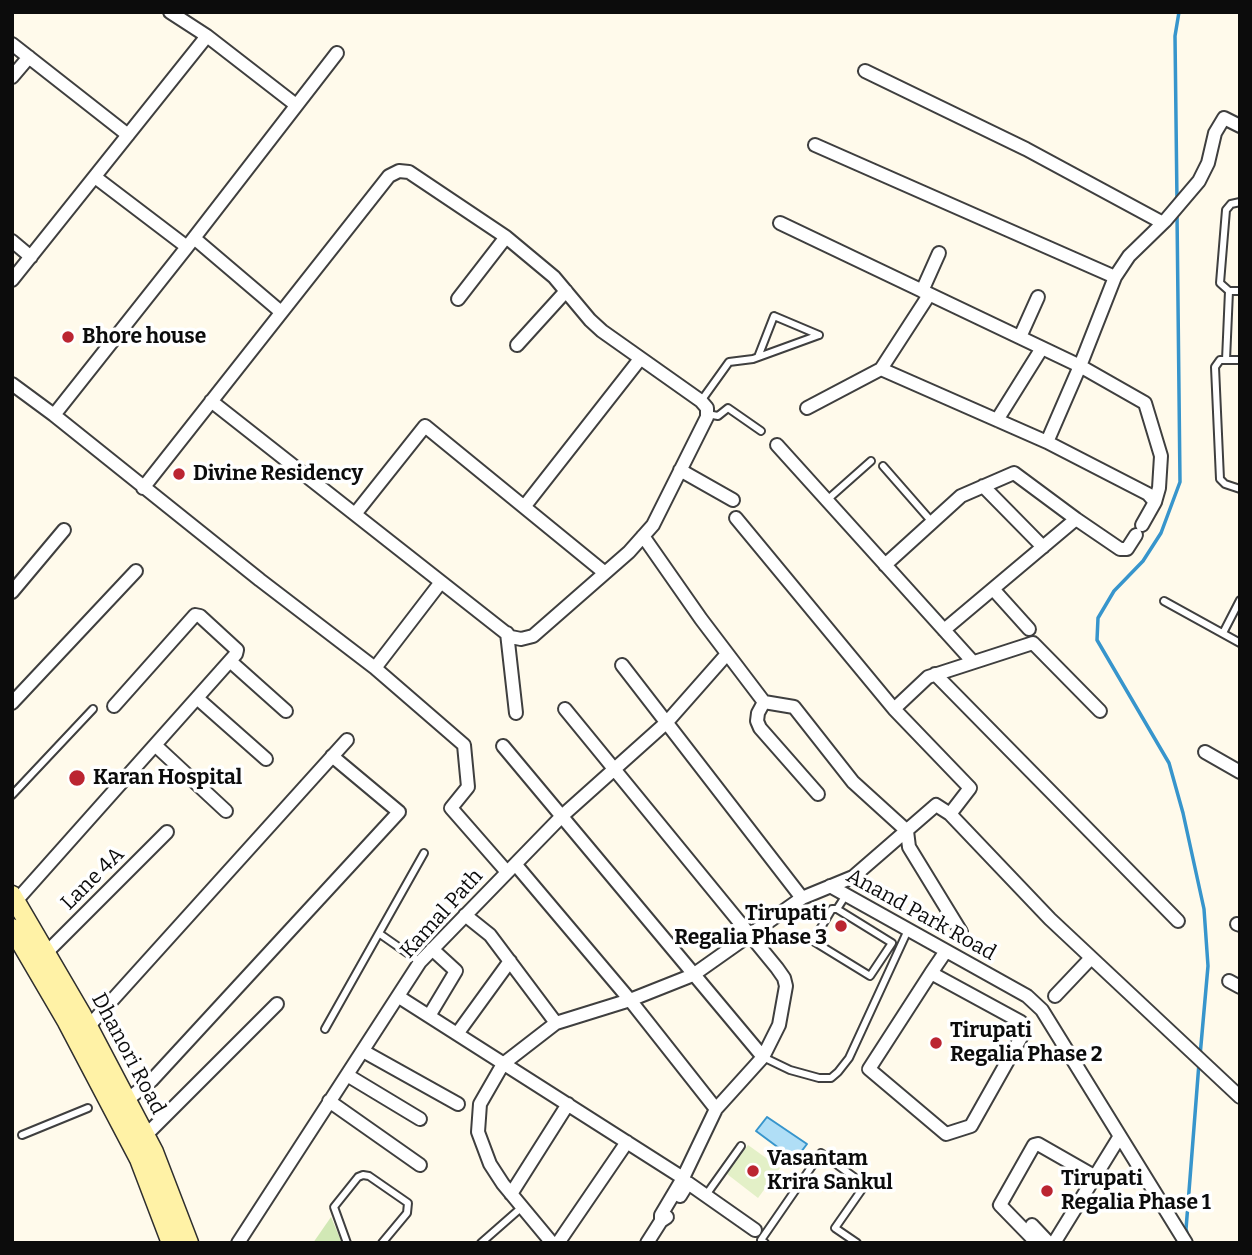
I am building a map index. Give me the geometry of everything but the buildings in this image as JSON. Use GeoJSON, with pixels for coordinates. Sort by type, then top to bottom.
{"type":"FeatureCollection","features":[{"type":"Feature","properties":{"kind":"main road","name":"Dhanori Road"},"geometry":{"type":"LineString","coordinates":[[14,897],[46,954],[58,990],[135,1129],[189,1243]]}},
{"type":"Feature","properties":{"kind":"main road","name":"Dhanori Road"},"geometry":{"type":"LineString","coordinates":[[12,928],[89,1027],[96,1059],[127,1100],[139,1159],[171,1243]]}},
{"type":"Feature","properties":{"kind":"street"},"geometry":{"type":"LineString","coordinates":[[170,12],[207,36],[296,105]]}},
{"type":"Feature","properties":{"kind":"street"},"geometry":{"type":"LineString","coordinates":[[12,280],[207,36]]}},
{"type":"Feature","properties":{"kind":"street"},"geometry":{"type":"LineString","coordinates":[[12,44],[128,135]]}},
{"type":"Feature","properties":{"kind":"street"},"geometry":{"type":"LineString","coordinates":[[54,415],[337,53]]}},
{"type":"Feature","properties":{"kind":"street"},"geometry":{"type":"LineString","coordinates":[[12,77],[29,57]]}},
{"type":"Feature","properties":{"kind":"street"},"geometry":{"type":"LineString","coordinates":[[864,71],[1026,149],[1164,222]]}},
{"type":"Feature","properties":{"kind":"street"},"geometry":{"type":"LineString","coordinates":[[1047,442],[1115,277],[1129,256],[1164,222],[1199,181],[1208,163],[1215,133],[1224,118],[1240,126]]}},
{"type":"Feature","properties":{"kind":"street"},"geometry":{"type":"LineString","coordinates":[[815,145],[1115,277]]}},
{"type":"Feature","properties":{"kind":"street"},"geometry":{"type":"LineString","coordinates":[[143,488],[211,401],[281,312],[389,176],[399,171],[410,172],[540,263],[590,320],[701,401],[707,408],[707,414],[653,524],[605,573],[533,636],[521,639],[507,633],[211,401]]}},
{"type":"Feature","properties":{"kind":"street"},"geometry":{"type":"LineString","coordinates":[[95,177],[191,242],[281,312]]}},
{"type":"Feature","properties":{"kind":"street"},"geometry":{"type":"LineString","coordinates":[[780,223],[1080,366],[1145,403],[1161,456],[1159,488],[1155,502],[1126,549],[1120,549],[1014,473],[961,496],[885,565]]}},
{"type":"Feature","properties":{"kind":"street"},"geometry":{"type":"LineString","coordinates":[[458,299],[506,237]]}},
{"type":"Feature","properties":{"kind":"street"},"geometry":{"type":"LineString","coordinates":[[12,241],[31,257]]}},
{"type":"Feature","properties":{"kind":"street"},"geometry":{"type":"LineString","coordinates":[[807,408],[881,369],[926,293],[939,253]]}},
{"type":"Feature","properties":{"kind":"street"},"geometry":{"type":"LineString","coordinates":[[517,345],[566,291]]}},
{"type":"Feature","properties":{"kind":"street"},"geometry":{"type":"LineString","coordinates":[[1020,337],[1038,298]]}},
{"type":"Feature","properties":{"kind":"street"},"geometry":{"type":"LineString","coordinates":[[997,420],[1042,348]]}},
{"type":"Feature","properties":{"kind":"street"},"geometry":{"type":"LineString","coordinates":[[524,507],[640,359]]}},
{"type":"Feature","properties":{"kind":"street"},"geometry":{"type":"LineString","coordinates":[[881,369],[1047,442],[1148,494],[1155,502]]}},
{"type":"Feature","properties":{"kind":"street"},"geometry":{"type":"LineString","coordinates":[[12,384],[375,668],[464,745],[468,787],[451,808],[511,868],[630,1000],[716,1109]]}},
{"type":"Feature","properties":{"kind":"street"},"geometry":{"type":"LineString","coordinates":[[355,514],[425,426],[605,573]]}},
{"type":"Feature","properties":{"kind":"street"},"geometry":{"type":"LineString","coordinates":[[777,445],[973,662]]}},
{"type":"Feature","properties":{"kind":"street"},"geometry":{"type":"LineString","coordinates":[[680,470],[733,500]]}},
{"type":"Feature","properties":{"kind":"street"},"geometry":{"type":"LineString","coordinates":[[983,486],[1042,547]]}},
{"type":"Feature","properties":{"kind":"street"},"geometry":{"type":"LineString","coordinates":[[736,519],[894,709],[970,788],[950,814]]}},
{"type":"Feature","properties":{"kind":"street"},"geometry":{"type":"LineString","coordinates":[[944,630],[1076,519]]}},
{"type":"Feature","properties":{"kind":"street"},"geometry":{"type":"LineString","coordinates":[[12,592],[64,530]]}},
{"type":"Feature","properties":{"kind":"street"},"geometry":{"type":"LineString","coordinates":[[643,536],[764,702],[794,707],[853,782],[907,831],[909,846],[961,932]]}},
{"type":"Feature","properties":{"kind":"street"},"geometry":{"type":"LineString","coordinates":[[12,703],[136,571]]}},
{"type":"Feature","properties":{"kind":"street"},"geometry":{"type":"LineString","coordinates":[[375,668],[441,582]]}},
{"type":"Feature","properties":{"kind":"street"},"geometry":{"type":"LineString","coordinates":[[993,589],[1029,629]]}},
{"type":"Feature","properties":{"kind":"street"},"geometry":{"type":"LineString","coordinates":[[14,897],[230,661],[236,654],[235,646],[195,615],[114,706]]}},
{"type":"Feature","properties":{"kind":"street"},"geometry":{"type":"LineString","coordinates":[[507,633],[516,713]]}},
{"type":"Feature","properties":{"kind":"street"},"geometry":{"type":"LineString","coordinates":[[894,709],[928,677],[1033,643],[1100,710]]}},
{"type":"Feature","properties":{"kind":"street","name":"Kamal Path"},"geometry":{"type":"LineString","coordinates":[[238,1243],[420,962],[562,816],[667,722],[727,654]]}},
{"type":"Feature","properties":{"kind":"street"},"geometry":{"type":"LineString","coordinates":[[230,661],[286,711]]}},
{"type":"Feature","properties":{"kind":"street"},"geometry":{"type":"LineString","coordinates":[[622,666],[802,898]]}},
{"type":"Feature","properties":{"kind":"street"},"geometry":{"type":"LineString","coordinates":[[935,674],[1178,920]]}},
{"type":"Feature","properties":{"kind":"street"},"geometry":{"type":"LineString","coordinates":[[197,698],[266,759]]}},
{"type":"Feature","properties":{"kind":"street"},"geometry":{"type":"LineString","coordinates":[[764,702],[757,721],[761,728],[818,794]]}},
{"type":"Feature","properties":{"kind":"street"},"geometry":{"type":"LineString","coordinates":[[565,709],[777,968],[786,986],[779,1025],[763,1057],[716,1109],[683,1178],[661,1215],[661,1221]]}},
{"type":"Feature","properties":{"kind":"street"},"geometry":{"type":"LineString","coordinates":[[89,1027],[347,740]]}},
{"type":"Feature","properties":{"kind":"street"},"geometry":{"type":"LineString","coordinates":[[155,745],[226,811]]}},
{"type":"Feature","properties":{"kind":"street"},"geometry":{"type":"LineString","coordinates":[[503,746],[763,1057]]}},
{"type":"Feature","properties":{"kind":"street"},"geometry":{"type":"LineString","coordinates":[[1205,752],[1240,772]]}},
{"type":"Feature","properties":{"kind":"street"},"geometry":{"type":"LineString","coordinates":[[127,1100],[152,1080],[399,812],[332,756]]}},
{"type":"Feature","properties":{"kind":"street"},"geometry":{"type":"LineString","coordinates":[[830,886],[853,877],[936,805],[950,814],[1050,919],[1235,1093]]}},
{"type":"Feature","properties":{"kind":"street","name":"Lane 4A"},"geometry":{"type":"LineString","coordinates":[[46,954],[167,832]]}},
{"type":"Feature","properties":{"kind":"street","name":"Anand Park Road"},"geometry":{"type":"LineString","coordinates":[[552,1243],[490,1164],[478,1132],[480,1104],[503,1064],[556,1023],[630,1000],[693,975],[802,898],[830,886],[1027,996],[1042,1010],[1186,1243]]}},
{"type":"Feature","properties":{"kind":"street"},"geometry":{"type":"LineString","coordinates":[[466,915],[490,935],[556,1023]]}},
{"type":"Feature","properties":{"kind":"street"},"geometry":{"type":"LineString","coordinates":[[429,1016],[456,971],[432,949]]}},
{"type":"Feature","properties":{"kind":"street"},"geometry":{"type":"LineString","coordinates":[[931,973],[1021,1022],[1024,1032],[971,1126],[946,1134],[869,1069],[931,973],[946,951]]}},
{"type":"Feature","properties":{"kind":"street"},"geometry":{"type":"LineString","coordinates":[[1055,996],[1091,958]]}},
{"type":"Feature","properties":{"kind":"street"},"geometry":{"type":"LineString","coordinates":[[457,1034],[510,961]]}},
{"type":"Feature","properties":{"kind":"street"},"geometry":{"type":"LineString","coordinates":[[399,997],[683,1178]]}},
{"type":"Feature","properties":{"kind":"street"},"geometry":{"type":"LineString","coordinates":[[135,1129],[277,1004]]}},
{"type":"Feature","properties":{"kind":"street"},"geometry":{"type":"LineString","coordinates":[[363,1051],[458,1104]]}},
{"type":"Feature","properties":{"kind":"street"},"geometry":{"type":"LineString","coordinates":[[347,1075],[420,1119]]}},
{"type":"Feature","properties":{"kind":"street"},"geometry":{"type":"LineString","coordinates":[[329,1101],[420,1165]]}},
{"type":"Feature","properties":{"kind":"street"},"geometry":{"type":"LineString","coordinates":[[511,1194],[568,1104]]}},
{"type":"Feature","properties":{"kind":"street"},"geometry":{"type":"LineString","coordinates":[[1032,1225],[1051,1243],[1120,1136]]}},
{"type":"Feature","properties":{"kind":"street"},"geometry":{"type":"LineString","coordinates":[[558,1243],[627,1142]]}},
{"type":"Feature","properties":{"kind":"street"},"geometry":{"type":"LineString","coordinates":[[1037,1243],[1000,1205],[1034,1145],[1038,1144],[1094,1176]]}},
{"type":"Feature","properties":{"kind":"street"},"geometry":{"type":"LineString","coordinates":[[648,1243],[688,1183],[761,1236]]}},
{"type":"Feature","properties":{"kind":"lane"},"geometry":{"type":"LineString","coordinates":[[1240,202],[1231,204],[1223,221],[1220,283],[1229,291],[1240,291]]}},
{"type":"Feature","properties":{"kind":"lane"},"geometry":{"type":"LineString","coordinates":[[1226,360],[1229,291]]}},
{"type":"Feature","properties":{"kind":"lane"},"geometry":{"type":"LineString","coordinates":[[701,401],[729,362],[758,357],[818,335],[774,316],[758,357]]}},
{"type":"Feature","properties":{"kind":"lane"},"geometry":{"type":"LineString","coordinates":[[1240,360],[1220,360],[1215,367],[1220,479],[1225,484],[1240,489]]}},
{"type":"Feature","properties":{"kind":"lane"},"geometry":{"type":"LineString","coordinates":[[707,414],[718,416],[728,408],[761,431]]}},
{"type":"Feature","properties":{"kind":"lane"},"geometry":{"type":"LineString","coordinates":[[827,500],[871,461]]}},
{"type":"Feature","properties":{"kind":"lane"},"geometry":{"type":"LineString","coordinates":[[883,466],[932,522]]}},
{"type":"Feature","properties":{"kind":"lane"},"geometry":{"type":"LineString","coordinates":[[1223,633],[1240,600]]}},
{"type":"Feature","properties":{"kind":"lane"},"geometry":{"type":"LineString","coordinates":[[1164,601],[1240,643]]}},
{"type":"Feature","properties":{"kind":"lane"},"geometry":{"type":"LineString","coordinates":[[12,795],[93,709]]}},
{"type":"Feature","properties":{"kind":"lane"},"geometry":{"type":"LineString","coordinates":[[325,1029],[425,853]]}},
{"type":"Feature","properties":{"kind":"lane"},"geometry":{"type":"LineString","coordinates":[[837,909],[891,943],[870,976],[813,941],[832,909],[837,909],[846,895]]}},
{"type":"Feature","properties":{"kind":"lane"},"geometry":{"type":"LineString","coordinates":[[763,1057],[790,1070],[819,1078],[831,1078],[838,1072],[849,1058],[908,930]]}},
{"type":"Feature","properties":{"kind":"lane"},"geometry":{"type":"LineString","coordinates":[[380,934],[420,962]]}},
{"type":"Feature","properties":{"kind":"lane"},"geometry":{"type":"LineString","coordinates":[[22,1135],[88,1108]]}},
{"type":"Feature","properties":{"kind":"lane"},"geometry":{"type":"LineString","coordinates":[[706,1195],[741,1146]]}},
{"type":"Feature","properties":{"kind":"lane"},"geometry":{"type":"LineString","coordinates":[[761,1236],[821,1153],[865,1185],[835,1228],[857,1243]]}},
{"type":"Feature","properties":{"kind":"lane"},"geometry":{"type":"LineString","coordinates":[[347,1243],[334,1207],[336,1201],[363,1175],[369,1176],[408,1202],[407,1213],[382,1243]]}},
{"type":"Feature","properties":{"kind":"lane"},"geometry":{"type":"LineString","coordinates":[[481,1243],[522,1207]]}},
{"type":"Feature","properties":{"kind":"green space","name":"Vasantam Krira Sankul"},"geometry":{"type":"Polygon","coordinates":[[[748,1145],[780,1168],[758,1198],[727,1174],[748,1145]]]}},
{"type":"Feature","properties":{"kind":"green space"},"geometry":{"type":"Polygon","coordinates":[[[331,1217],[342,1243],[313,1243],[331,1217]]]}},
{"type":"Feature","properties":{"kind":"water"},"geometry":{"type":"Polygon","coordinates":[[[767,1117],[807,1144],[795,1160],[756,1131],[767,1117]]]}},
{"type":"Feature","properties":{"kind":"waterway"},"geometry":{"type":"LineString","coordinates":[[1177,202],[1175,36],[1179,12]]}},
{"type":"Feature","properties":{"kind":"waterway"},"geometry":{"type":"LineString","coordinates":[[1177,213],[1180,482],[1161,533],[1143,561],[1114,591],[1098,618],[1097,640],[1169,763],[1183,813],[1204,909],[1208,966],[1200,1056]]}},
{"type":"Feature","properties":{"kind":"waterway"},"geometry":{"type":"LineString","coordinates":[[1188,1237],[1186,1229],[1199,1063]]}},
{"type":"Feature","properties":{"kind":"place","name":"Bhore house"},"geometry":{"type":"Point","coordinates":[68,337]}},
{"type":"Feature","properties":{"kind":"place","name":"Divine Residency"},"geometry":{"type":"Point","coordinates":[179,474]}},
{"type":"Feature","properties":{"kind":"place","name":"Karan Hospital"},"geometry":{"type":"Point","coordinates":[77,778]}},
{"type":"Feature","properties":{"kind":"place","name":"Tirupati Regalia Phase 3"},"geometry":{"type":"Point","coordinates":[841,926]}},
{"type":"Feature","properties":{"kind":"place","name":"Tirupati Regalia Phase 2"},"geometry":{"type":"Point","coordinates":[936,1043]}},
{"type":"Feature","properties":{"kind":"place","name":"Vasantam Krira Sankul"},"geometry":{"type":"Point","coordinates":[753,1171]}},
{"type":"Feature","properties":{"kind":"place","name":"Tirupati Regalia Phase 1"},"geometry":{"type":"Point","coordinates":[1047,1191]}}]}
